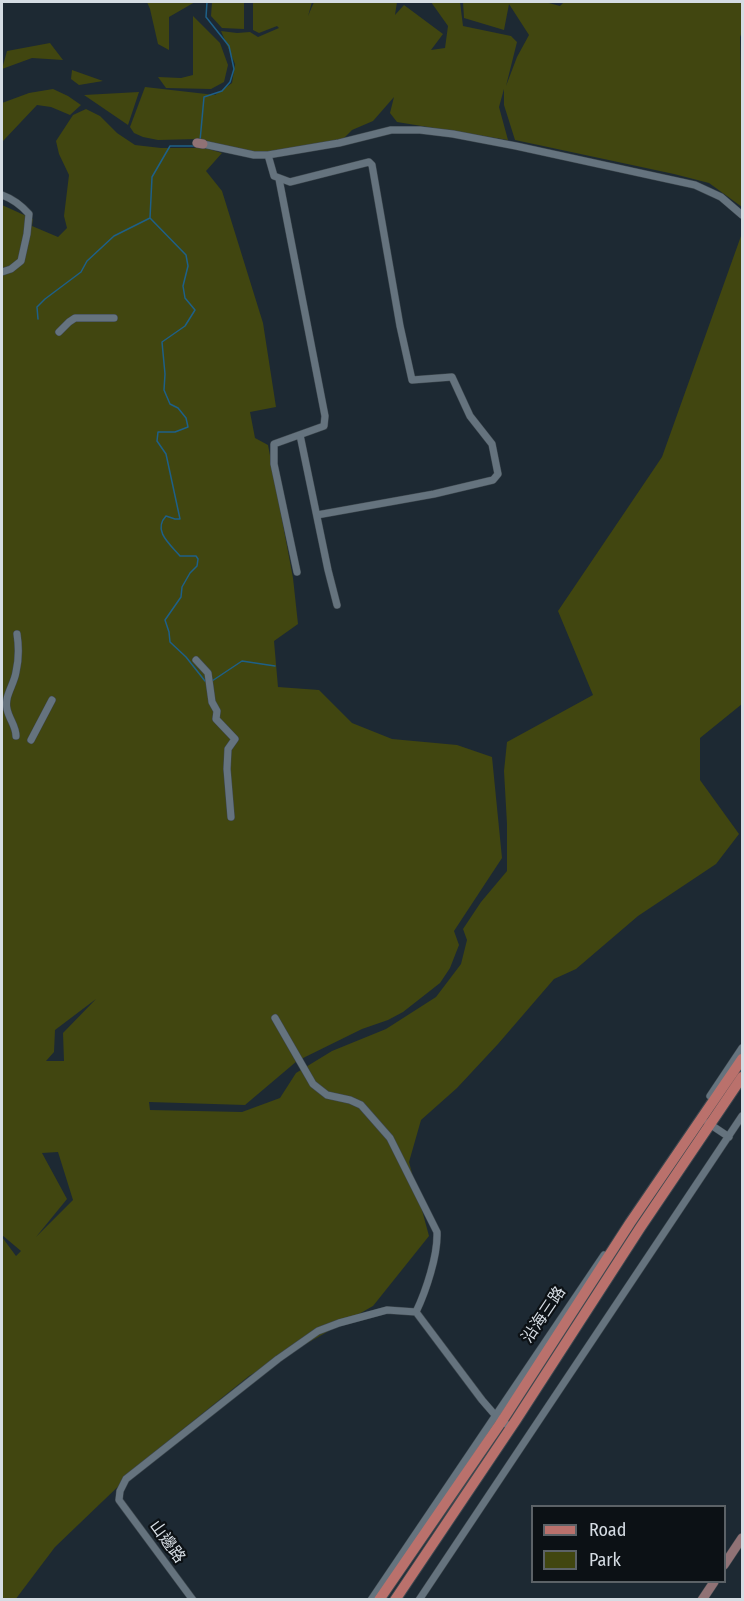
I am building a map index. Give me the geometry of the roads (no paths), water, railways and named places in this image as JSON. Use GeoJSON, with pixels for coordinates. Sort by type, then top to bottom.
{"type":"FeatureCollection","features":[{"type":"Feature","properties":{"kind":"main road","name":"沿海三路"},"geometry":{"type":"LineString","coordinates":[[379,1599],[640,1228],[703,1120],[742,1059]]}},
{"type":"Feature","properties":{"kind":"main road","name":"沿海三路"},"geometry":{"type":"LineString","coordinates":[[703,1120],[742,1077]]}},
{"type":"Feature","properties":{"kind":"main road","name":"沿海三路"},"geometry":{"type":"LineString","coordinates":[[395,1599],[503,1421]]}},
{"type":"Feature","properties":{"kind":"street"},"geometry":{"type":"LineString","coordinates":[[200,144],[254,155],[268,155],[339,143],[391,130],[420,130],[453,134],[695,185],[721,197],[742,215]]}},
{"type":"Feature","properties":{"kind":"street"},"geometry":{"type":"LineString","coordinates":[[268,155],[274,177],[290,182],[369,162],[372,165],[396,304],[412,380],[453,377],[470,416],[492,444],[498,474],[493,480],[434,494],[317,514]]}},
{"type":"Feature","properties":{"kind":"street"},"geometry":{"type":"LineString","coordinates":[[279,179],[325,417],[324,426],[274,444],[274,464],[297,572]]}},
{"type":"Feature","properties":{"kind":"street"},"geometry":{"type":"LineString","coordinates":[[2,195],[21,205],[29,214],[21,261],[11,269],[2,272]]}},
{"type":"Feature","properties":{"kind":"street"},"geometry":{"type":"LineString","coordinates":[[59,332],[75,318],[114,318]]}},
{"type":"Feature","properties":{"kind":"street"},"geometry":{"type":"LineString","coordinates":[[300,435],[327,570],[337,605]]}},
{"type":"Feature","properties":{"kind":"street"},"geometry":{"type":"LineString","coordinates":[[16,736],[16,730],[7,709],[7,696],[16,673],[19,649],[17,634]]}},
{"type":"Feature","properties":{"kind":"street"},"geometry":{"type":"LineString","coordinates":[[195,660],[208,673],[212,702],[217,711],[216,719],[235,739],[228,749],[227,770],[231,817]]}},
{"type":"Feature","properties":{"kind":"street"},"geometry":{"type":"LineString","coordinates":[[31,740],[52,700]]}},
{"type":"Feature","properties":{"kind":"street"},"geometry":{"type":"LineString","coordinates":[[275,1018],[313,1084],[327,1095],[350,1100],[360,1105],[390,1138],[437,1232],[437,1245],[422,1300],[416,1312],[482,1400],[503,1421]]}},
{"type":"Feature","properties":{"kind":"street","name":"沿海三路"},"geometry":{"type":"LineString","coordinates":[[371,1599],[503,1421],[703,1120],[742,1048]]}},
{"type":"Feature","properties":{"kind":"street"},"geometry":{"type":"LineString","coordinates":[[419,1599],[742,1116]]}},
{"type":"Feature","properties":{"kind":"street"},"geometry":{"type":"LineString","coordinates":[[703,1120],[729,1137]]}},
{"type":"Feature","properties":{"kind":"street","name":"山邊路"},"geometry":{"type":"LineString","coordinates":[[193,1599],[120,1500],[120,1491],[126,1479],[278,1359],[318,1331],[387,1310],[416,1312]]}},
{"type":"Feature","properties":{"kind":"street"},"geometry":{"type":"LineString","coordinates":[[726,1562],[742,1538]]}},
{"type":"Feature","properties":{"kind":"street"},"geometry":{"type":"LineString","coordinates":[[702,1599],[713,1583]]}},
{"type":"Feature","properties":{"kind":"waterway"},"geometry":{"type":"LineString","coordinates":[[200,141],[204,97],[222,91],[230,82],[234,69],[229,46],[206,17],[207,2]]}},
{"type":"Feature","properties":{"kind":"waterway"},"geometry":{"type":"LineString","coordinates":[[194,146],[170,146],[152,177],[150,218],[186,255],[188,266],[183,286],[185,298],[195,310],[185,326],[162,342],[164,390],[170,404],[178,408],[186,418],[188,427],[175,432],[158,432],[157,441],[166,454],[180,519],[166,516],[161,527],[164,538],[180,556],[196,556],[198,559],[197,566],[182,587],[181,597],[165,620],[170,642],[186,657],[205,681]]}},
{"type":"Feature","properties":{"kind":"waterway"},"geometry":{"type":"LineString","coordinates":[[38,319],[37,307],[81,272],[87,261],[114,236],[150,218]]}},
{"type":"Feature","properties":{"kind":"waterway"},"geometry":{"type":"LineString","coordinates":[[212,681],[242,661],[275,666]]}}]}
